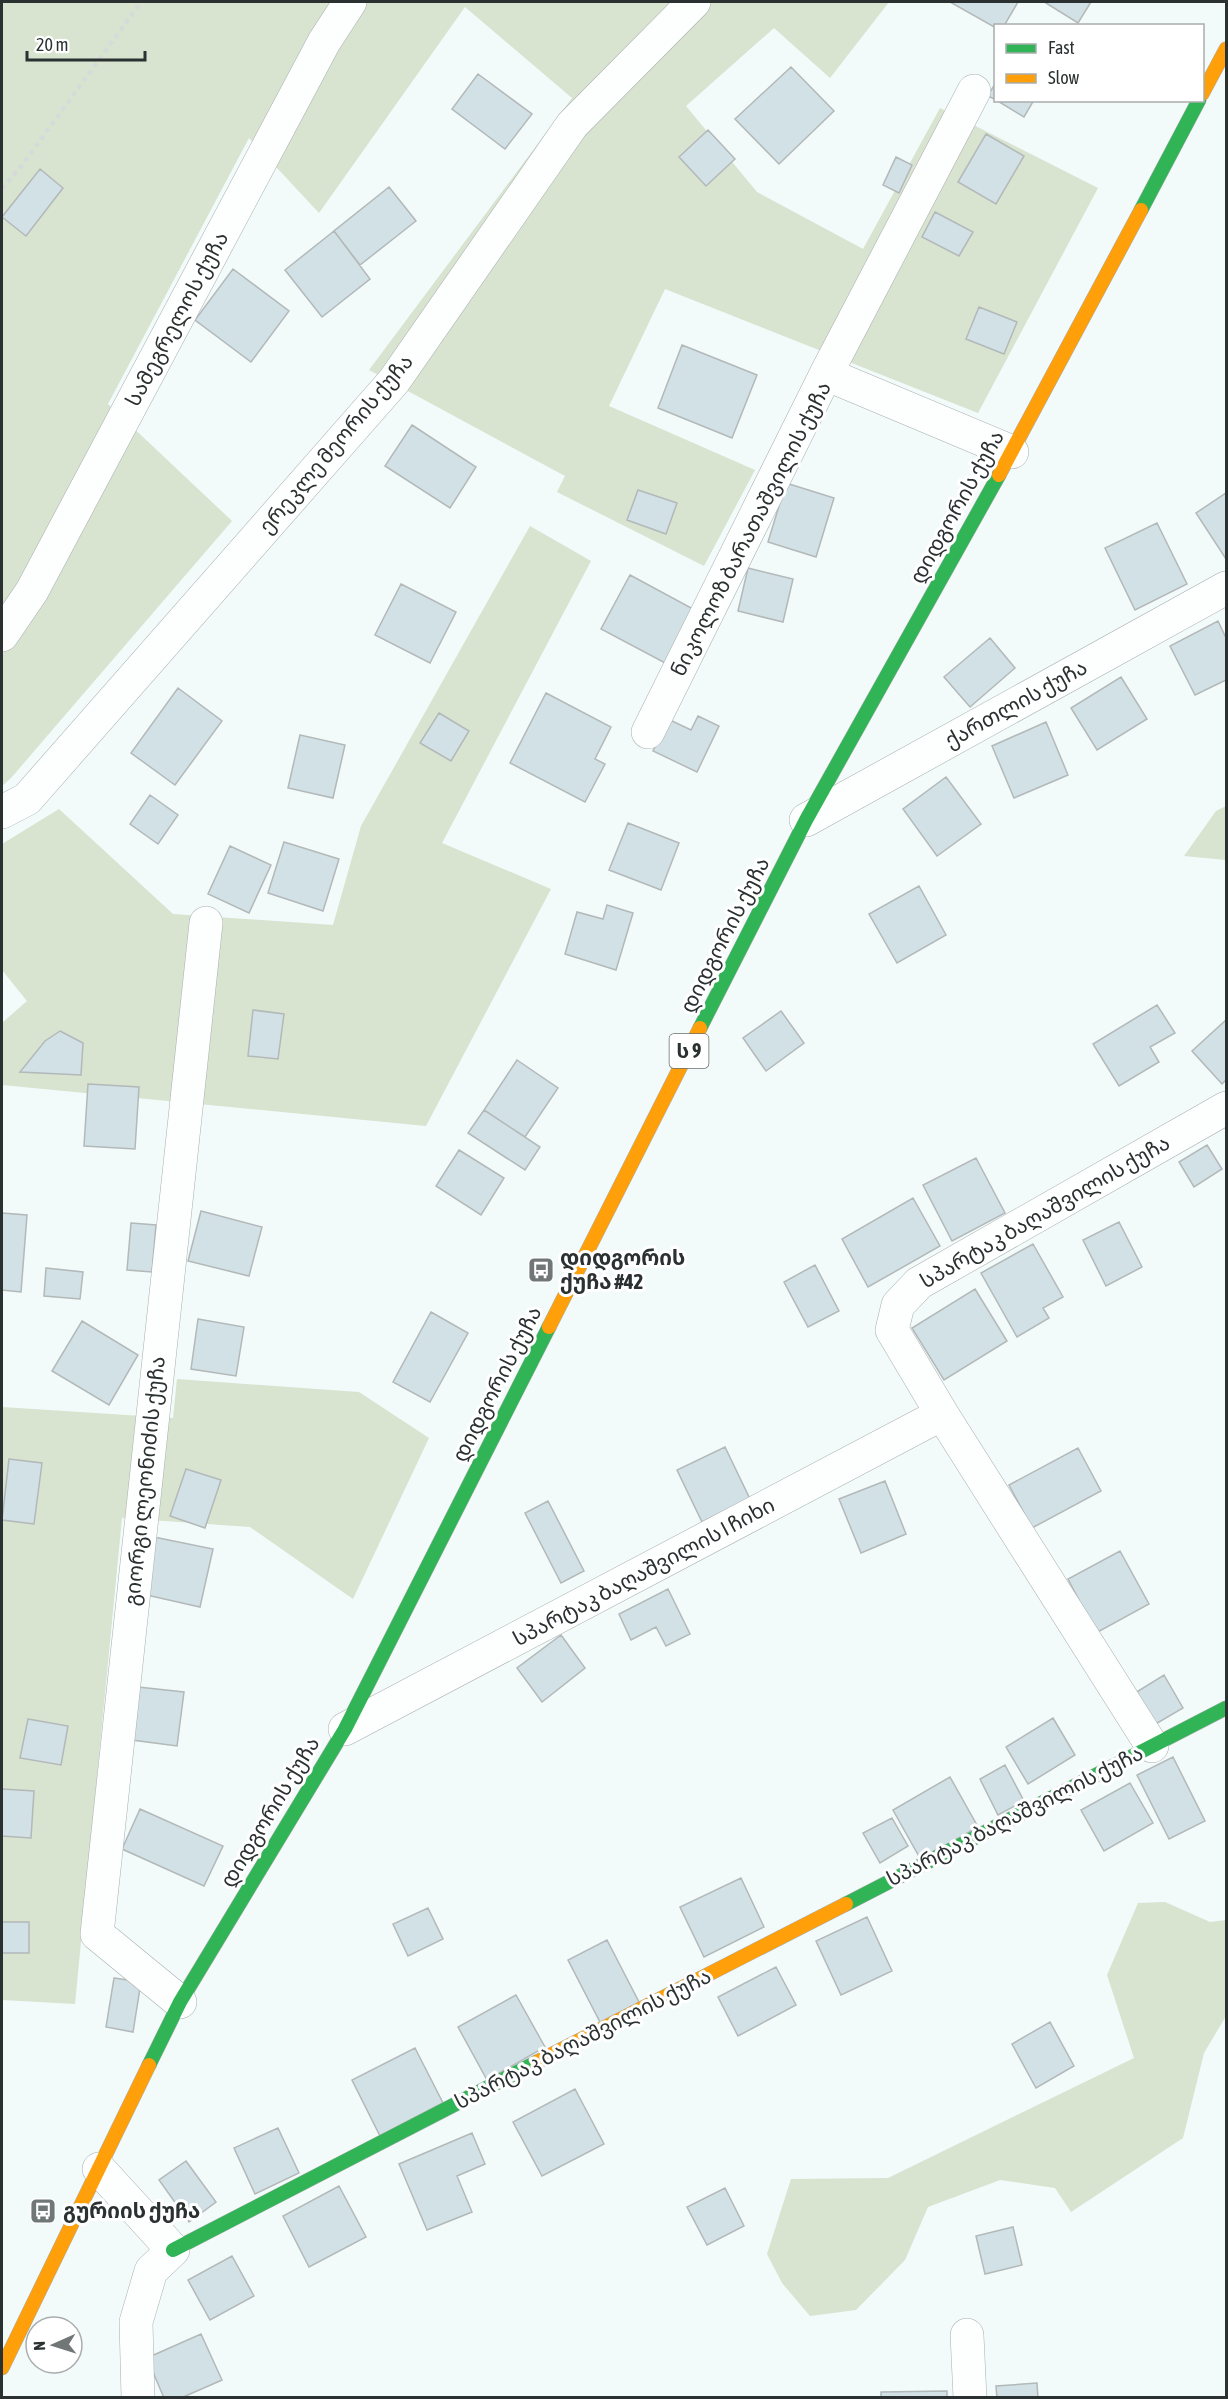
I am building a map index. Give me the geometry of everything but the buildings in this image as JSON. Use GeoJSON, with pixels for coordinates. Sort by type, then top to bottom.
{"type":"FeatureCollection","features":[{"type":"Feature","properties":{"kind":"main road"},"geometry":{"type":"LineString","coordinates":[[1204,92],[1227,49]]}},
{"type":"Feature","properties":{"kind":"main road","name":"დიდგორის ქუჩა"},"geometry":{"type":"LineString","coordinates":[[2,2368],[180,2002],[345,1729],[806,820],[1012,452],[1198,102]]}},
{"type":"Feature","properties":{"kind":"main road"},"geometry":{"type":"LineString","coordinates":[[1152,1746],[1227,1708]]}},
{"type":"Feature","properties":{"kind":"main road","name":"სპარტაკ ბაღაშვილის ქუჩა"},"geometry":{"type":"LineString","coordinates":[[173,2250],[1152,1746]]}},
{"type":"Feature","properties":{"kind":"street","name":"სამეგრელოს ქუჩა"},"geometry":{"type":"LineString","coordinates":[[2,636],[32,591],[324,42],[350,2]]}},
{"type":"Feature","properties":{"kind":"street","name":"ერეკლე მეორის ქუჩა"},"geometry":{"type":"LineString","coordinates":[[2,812],[27,799],[394,381],[572,125],[694,2]]}},
{"type":"Feature","properties":{"kind":"street"},"geometry":{"type":"LineString","coordinates":[[826,374],[974,91]]}},
{"type":"Feature","properties":{"kind":"street","name":"ნიკოლოზ ბარათაშვილის ქუჩა"},"geometry":{"type":"LineString","coordinates":[[648,732],[826,374],[1012,452]]}},
{"type":"Feature","properties":{"kind":"street","name":"ქართლის ქუჩა"},"geometry":{"type":"LineString","coordinates":[[806,820],[1227,588]]}},
{"type":"Feature","properties":{"kind":"street","name":"გიორგი ლეონიძის ქუჩა"},"geometry":{"type":"LineString","coordinates":[[180,2002],[98,1934],[129,1624],[206,922]]}},
{"type":"Feature","properties":{"kind":"street","name":"სპარტაკ ბაღაშვილის ქუჩა"},"geometry":{"type":"LineString","coordinates":[[1152,1746],[942,1414],[892,1329],[898,1305],[919,1283],[1227,1108]]}},
{"type":"Feature","properties":{"kind":"street","name":"სპარტაკ ბაღაშვილის I ჩიხი"},"geometry":{"type":"LineString","coordinates":[[345,1729],[942,1414]]}},
{"type":"Feature","properties":{"kind":"street"},"geometry":{"type":"LineString","coordinates":[[99,2169],[173,2250],[151,2271],[136,2322],[138,2397]]}},
{"type":"Feature","properties":{"kind":"street"},"geometry":{"type":"LineString","coordinates":[[967,2335],[970,2397]]}},
{"type":"Feature","properties":{"kind":"path"},"geometry":{"type":"LineString","coordinates":[[2,189],[23,164],[141,2]]}},
{"type":"Feature","properties":{"kind":"green space"},"geometry":{"type":"Polygon","coordinates":[[[2,2],[889,2],[830,78],[774,28],[686,106],[757,192],[863,249],[940,108],[1098,188],[978,413],[665,289],[609,406],[755,470],[704,566],[557,492],[565,476],[369,370],[572,98],[465,7],[319,213],[249,138],[108,404],[232,521],[2,786],[2,2]]]}},
{"type":"Feature","properties":{"kind":"green space"},"geometry":{"type":"Polygon","coordinates":[[[530,526],[591,561],[442,843],[551,889],[426,1126],[2,1085],[2,1023],[27,1001],[2,970],[2,844],[59,809],[173,914],[333,925],[361,826],[530,526]]]}},
{"type":"Feature","properties":{"kind":"green space"},"geometry":{"type":"Polygon","coordinates":[[[1226,806],[1226,860],[1184,856],[1216,811],[1226,806]]]}},
{"type":"Feature","properties":{"kind":"green space"},"geometry":{"type":"Polygon","coordinates":[[[177,1379],[359,1392],[429,1438],[353,1599],[250,1527],[122,1518],[75,2004],[2,2000],[2,1407],[173,1418],[177,1379]]]}},
{"type":"Feature","properties":{"kind":"green space"},"geometry":{"type":"Polygon","coordinates":[[[1165,1902],[1210,1922],[1226,1920],[1226,2016],[1204,2053],[1183,2138],[1071,2212],[1055,2188],[1000,2180],[928,2207],[905,2260],[856,2310],[810,2316],[782,2283],[767,2254],[791,2179],[888,2178],[1134,2058],[1107,1975],[1138,1903],[1165,1902]]]}},
{"type":"Feature","properties":{"kind":"traffic: fast"},"geometry":{"type":"LineString","coordinates":[[1141,210],[1198,102]]}},
{"type":"Feature","properties":{"kind":"traffic: fast"},"geometry":{"type":"LineString","coordinates":[[700,1028],[806,820],[999,475]]}},
{"type":"Feature","properties":{"kind":"traffic: fast"},"geometry":{"type":"LineString","coordinates":[[149,2065],[180,2002],[345,1729],[549,1327]]}},
{"type":"Feature","properties":{"kind":"traffic: fast"},"geometry":{"type":"LineString","coordinates":[[846,1904],[1226,1708]]}},
{"type":"Feature","properties":{"kind":"traffic: fast"},"geometry":{"type":"LineString","coordinates":[[173,2250],[537,2062]]}},
{"type":"Feature","properties":{"kind":"traffic: slow"},"geometry":{"type":"LineString","coordinates":[[1204,90],[1226,49]]}},
{"type":"Feature","properties":{"kind":"traffic: slow"},"geometry":{"type":"LineString","coordinates":[[999,475],[1141,210]]}},
{"type":"Feature","properties":{"kind":"traffic: slow"},"geometry":{"type":"LineString","coordinates":[[549,1327],[700,1028]]}},
{"type":"Feature","properties":{"kind":"traffic: slow"},"geometry":{"type":"LineString","coordinates":[[537,2062],[846,1904]]}},
{"type":"Feature","properties":{"kind":"traffic: slow"},"geometry":{"type":"LineString","coordinates":[[2,2368],[149,2065]]}},
{"type":"Feature","properties":{"kind":"place","name":"დიდგორის ქუჩა #42"},"geometry":{"type":"Point","coordinates":[541,1270]}},
{"type":"Feature","properties":{"kind":"place","name":"გურიის ქუჩა"},"geometry":{"type":"Point","coordinates":[43,2211]}}]}
